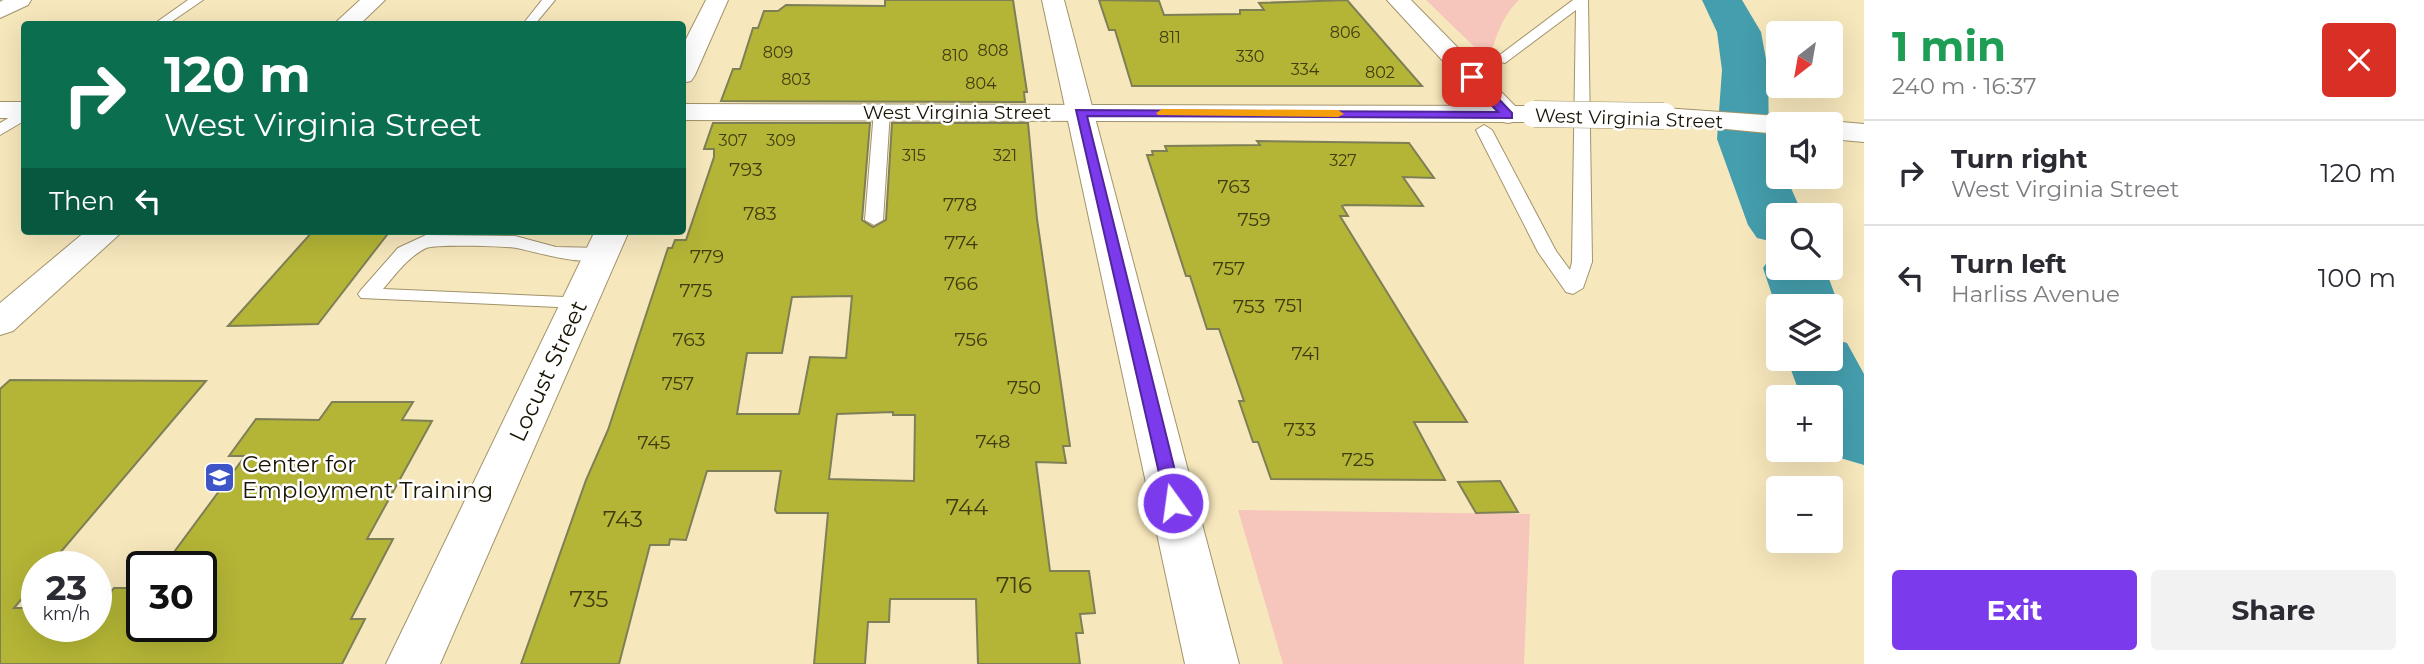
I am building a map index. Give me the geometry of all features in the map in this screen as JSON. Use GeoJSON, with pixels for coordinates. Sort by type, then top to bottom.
{"type":"FeatureCollection","features":[{"type":"Feature","properties":{"kind":"street"},"geometry":{"type":"LineString","coordinates":[[0,11],[20,0]]}},
{"type":"Feature","properties":{"kind":"street"},"geometry":{"type":"LineString","coordinates":[[350,21],[374,0]]}},
{"type":"Feature","properties":{"kind":"street"},"geometry":{"type":"LineString","coordinates":[[686,66],[717,0]]}},
{"type":"Feature","properties":{"kind":"street"},"geometry":{"type":"LineString","coordinates":[[1053,0],[1212,664]]}},
{"type":"Feature","properties":{"kind":"street"},"geometry":{"type":"LineString","coordinates":[[1398,0],[1521,115]]}},
{"type":"Feature","properties":{"kind":"street"},"geometry":{"type":"LineString","coordinates":[[0,110],[21,112]]}},
{"type":"Feature","properties":{"kind":"street","name":"West Virginia Street"},"geometry":{"type":"LineString","coordinates":[[686,112],[1664,116],[1766,124]]}},
{"type":"Feature","properties":{"kind":"street"},"geometry":{"type":"LineString","coordinates":[[1843,131],[1864,133]]}},
{"type":"Feature","properties":{"kind":"street"},"geometry":{"type":"LineString","coordinates":[[0,323],[101,235]]}},
{"type":"Feature","properties":{"kind":"street","name":"Locust Street"},"geometry":{"type":"LineString","coordinates":[[413,664],[607,242]]}},
{"type":"Feature","properties":{"kind":"lane"},"geometry":{"type":"LineString","coordinates":[[165,21],[197,0]]}},
{"type":"Feature","properties":{"kind":"lane"},"geometry":{"type":"LineString","coordinates":[[532,21],[549,0]]}},
{"type":"Feature","properties":{"kind":"lane"},"geometry":{"type":"LineString","coordinates":[[1500,60],[1582,0]]}},
{"type":"Feature","properties":{"kind":"lane"},"geometry":{"type":"LineString","coordinates":[[1483,130],[1547,252],[1573,288],[1582,261],[1582,0]]}},
{"type":"Feature","properties":{"kind":"lane"},"geometry":{"type":"LineString","coordinates":[[874,220],[882,111]]}},
{"type":"Feature","properties":{"kind":"lane"},"geometry":{"type":"LineString","coordinates":[[0,130],[21,114]]}},
{"type":"Feature","properties":{"kind":"lane"},"geometry":{"type":"LineString","coordinates":[[580,302],[368,294],[405,252],[426,241],[515,242],[556,253],[607,242]]}},
{"type":"Feature","properties":{"kind":"shaded area"},"geometry":{"type":"Polygon","coordinates":[[[1426,0],[1519,0],[1504,21],[1489,61],[1426,0]]]}},
{"type":"Feature","properties":{"kind":"shaded area"},"geometry":{"type":"Polygon","coordinates":[[[1238,510],[1530,514],[1524,664],[1283,664],[1238,510]]]}},
{"type":"Feature","properties":{"kind":"building"},"geometry":{"type":"Polygon","coordinates":[[[885,0],[1013,0],[1027,92],[1024,92],[1025,102],[721,101],[733,69],[740,69],[753,28],[758,28],[764,11],[778,11],[786,5],[885,6],[885,0]]]}},
{"type":"Feature","properties":{"kind":"building"},"geometry":{"type":"Polygon","coordinates":[[[1099,0],[1159,1],[1164,15],[1240,14],[1240,10],[1264,10],[1259,3],[1347,0],[1422,86],[1132,86],[1115,30],[1109,30],[1099,0]]]}},
{"type":"Feature","properties":{"kind":"building"},"geometry":{"type":"Polygon","coordinates":[[[713,123],[870,123],[862,220],[873,227],[886,220],[892,123],[1028,123],[1037,219],[1070,446],[1063,446],[1066,463],[1036,462],[1050,571],[1089,571],[1095,613],[1080,614],[1083,633],[1076,633],[1080,664],[978,664],[976,599],[890,599],[889,622],[868,622],[865,664],[814,664],[828,513],[777,513],[775,510],[781,471],[707,471],[686,540],[670,539],[669,545],[650,545],[619,664],[521,664],[586,480],[608,430],[668,248],[672,248],[675,240],[686,240],[714,157],[714,149],[704,149],[713,123]],[[852,296],[792,297],[782,353],[747,353],[737,414],[799,414],[810,357],[846,358],[852,296]],[[893,412],[837,414],[829,479],[914,481],[915,415],[893,415],[893,412]]]}},
{"type":"Feature","properties":{"kind":"building"},"geometry":{"type":"Polygon","coordinates":[[[1257,141],[1409,143],[1434,178],[1403,177],[1423,206],[1345,205],[1342,206],[1348,216],[1340,216],[1467,422],[1414,422],[1445,480],[1271,479],[1258,442],[1253,442],[1239,401],[1244,401],[1219,329],[1207,329],[1190,276],[1186,276],[1147,155],[1153,155],[1152,151],[1167,151],[1165,146],[1260,145],[1257,141]]]}},
{"type":"Feature","properties":{"kind":"building"},"geometry":{"type":"Polygon","coordinates":[[[309,235],[387,235],[318,324],[228,326],[309,235]]]}},
{"type":"Feature","properties":{"kind":"building"},"geometry":{"type":"Polygon","coordinates":[[[10,380],[206,381],[62,551],[21,551],[21,600],[14,608],[21,608],[21,642],[112,642],[112,591],[114,588],[126,588],[126,642],[217,642],[217,551],[175,551],[245,456],[229,456],[256,419],[319,420],[332,402],[413,402],[402,420],[432,421],[367,539],[393,539],[351,619],[365,619],[342,664],[0,664],[0,389],[10,380]]]}},
{"type":"Feature","properties":{"kind":"building"},"geometry":{"type":"Polygon","coordinates":[[[1500,481],[1518,512],[1476,513],[1458,482],[1500,481]]]}},
{"type":"Feature","properties":{"kind":"waterway"},"geometry":{"type":"LineString","coordinates":[[1722,0],[1739,32],[1745,70],[1743,139],[1769,203]]}},
{"type":"Feature","properties":{"kind":"waterway"},"geometry":{"type":"LineString","coordinates":[[1798,280],[1802,294]]}},
{"type":"Feature","properties":{"kind":"waterway"},"geometry":{"type":"LineString","coordinates":[[1827,371],[1838,397],[1864,438]]}},
{"type":"Feature","properties":{"kind":"slow traffic"},"geometry":{"type":"LineString","coordinates":[[1162,113],[1338,114]]}},
{"type":"Feature","properties":{"kind":"place","name":"Center for Employment Training"},"geometry":{"type":"Point","coordinates":[219,477]}},
{"type":"Feature","properties":{"kind":"route"},"geometry":{"type":"LineString","coordinates":[[1173,503],[1080,112],[1508,115],[1472,77]]}}]}
